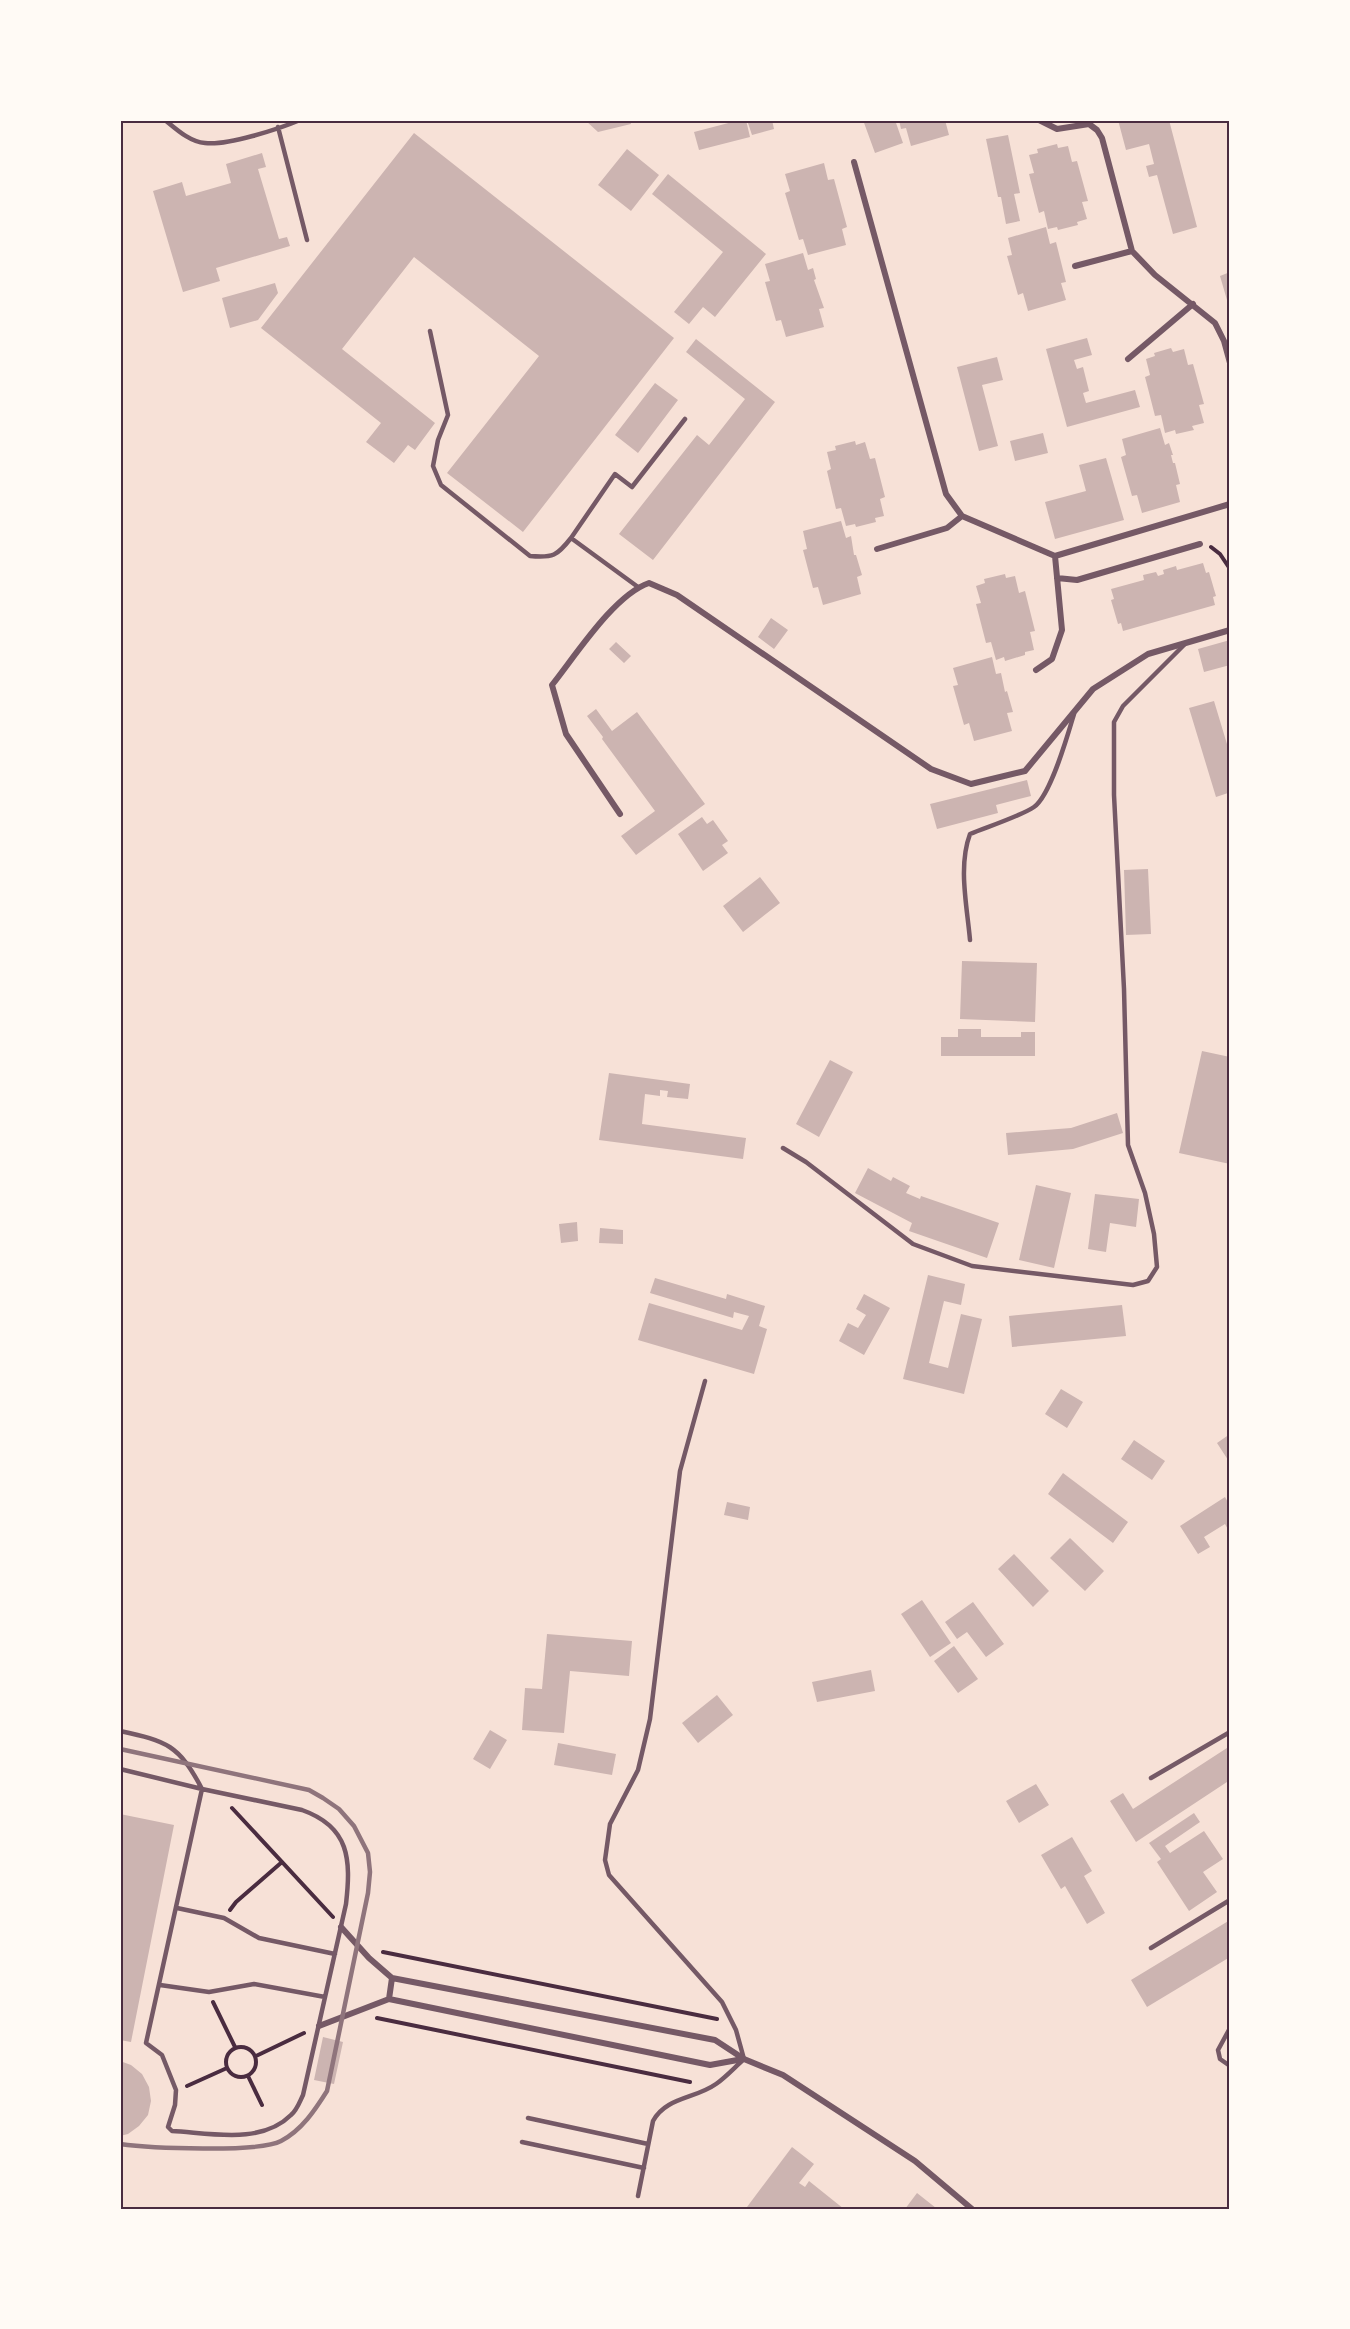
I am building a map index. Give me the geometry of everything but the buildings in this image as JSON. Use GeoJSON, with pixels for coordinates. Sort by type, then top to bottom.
{"type":"FeatureCollection","features":[{"type":"Feature","properties":{"kind":"street"},"geometry":{"type":"LineString","coordinates":[[1039,120],[1057,129],[1089,124],[1097,130],[1102,138],[1132,251],[1155,275],[1215,323],[1224,341],[1230,363]]}},
{"type":"Feature","properties":{"kind":"street"},"geometry":{"type":"LineString","coordinates":[[854,162],[946,494],[962,516],[1055,556],[1230,504]]}},
{"type":"Feature","properties":{"kind":"street"},"geometry":{"type":"LineString","coordinates":[[1075,266],[1132,251]]}},
{"type":"Feature","properties":{"kind":"street"},"geometry":{"type":"LineString","coordinates":[[1128,359],[1193,304]]}},
{"type":"Feature","properties":{"kind":"street"},"geometry":{"type":"LineString","coordinates":[[877,549],[947,528],[962,516]]}},
{"type":"Feature","properties":{"kind":"street"},"geometry":{"type":"LineString","coordinates":[[1057,578],[1077,580],[1200,544]]}},
{"type":"Feature","properties":{"kind":"street"},"geometry":{"type":"LineString","coordinates":[[1036,670],[1052,659],[1062,630],[1055,556]]}},
{"type":"Feature","properties":{"kind":"street"},"geometry":{"type":"LineString","coordinates":[[620,814],[566,734],[552,685],[621,599],[638,587],[649,583],[677,595],[931,768],[970,784],[1025,771],[1093,690],[1148,654],[1230,630]]}},
{"type":"Feature","properties":{"kind":"street"},"geometry":{"type":"LineString","coordinates":[[340,1927],[369,1958],[392,1977],[715,2040],[744,2059],[783,2075],[915,2161],[972,2209]]}},
{"type":"Feature","properties":{"kind":"street"},"geometry":{"type":"LineString","coordinates":[[388,1999],[392,1977]]}},
{"type":"Feature","properties":{"kind":"street"},"geometry":{"type":"LineString","coordinates":[[319,2026],[388,1999],[710,2065],[744,2059]]}},
{"type":"Feature","properties":{"kind":"lane"},"geometry":{"type":"LineString","coordinates":[[165,120],[183,134],[203,143],[224,142],[300,120]]}},
{"type":"Feature","properties":{"kind":"lane"},"geometry":{"type":"LineString","coordinates":[[278,127],[307,240]]}},
{"type":"Feature","properties":{"kind":"lane"},"geometry":{"type":"LineString","coordinates":[[430,331],[448,415],[438,440],[433,466],[441,485],[530,556],[547,558],[560,553],[615,474],[632,487],[685,419]]}},
{"type":"Feature","properties":{"kind":"lane"},"geometry":{"type":"LineString","coordinates":[[571,538],[638,587]]}},
{"type":"Feature","properties":{"kind":"lane"},"geometry":{"type":"LineString","coordinates":[[783,1148],[806,1162],[913,1245],[972,1266],[1133,1285],[1148,1281],[1156,1267],[1154,1234],[1145,1192],[1128,1145],[1124,988],[1114,795],[1114,722],[1123,706],[1186,643]]}},
{"type":"Feature","properties":{"kind":"lane"},"geometry":{"type":"LineString","coordinates":[[969,940],[964,875],[966,844],[970,834],[1035,806],[1043,796],[1063,752],[1075,711]]}},
{"type":"Feature","properties":{"kind":"lane"},"geometry":{"type":"LineString","coordinates":[[638,2196],[653,2121],[659,2111],[669,2104],[714,2085],[744,2059],[732,2022],[722,2002],[609,1875],[606,1860],[610,1824],[638,1770],[650,1719],[680,1472],[705,1381]]}},
{"type":"Feature","properties":{"kind":"lane"},"geometry":{"type":"LineString","coordinates":[[120,1731],[166,1743],[189,1764],[202,1789],[146,2043],[162,2055],[176,2090],[175,2105],[168,2127],[172,2132],[244,2135],[275,2127],[293,2114],[303,2095],[335,1954],[350,1874],[344,1845],[337,1833],[317,1815],[302,1810],[202,1789],[120,1769]]}},
{"type":"Feature","properties":{"kind":"lane"},"geometry":{"type":"LineString","coordinates":[[1151,1778],[1230,1732]]}},
{"type":"Feature","properties":{"kind":"lane"},"geometry":{"type":"LineString","coordinates":[[1151,1947],[1230,1900]]}},
{"type":"Feature","properties":{"kind":"lane"},"geometry":{"type":"LineString","coordinates":[[177,1908],[224,1918],[259,1938],[335,1954]]}},
{"type":"Feature","properties":{"kind":"lane"},"geometry":{"type":"LineString","coordinates":[[160,1985],[209,1992],[254,1984],[325,1997]]}},
{"type":"Feature","properties":{"kind":"lane"},"geometry":{"type":"LineString","coordinates":[[1230,2028],[1218,2050],[1220,2060],[1230,2067]]}},
{"type":"Feature","properties":{"kind":"lane"},"geometry":{"type":"LineString","coordinates":[[528,2118],[648,2144]]}},
{"type":"Feature","properties":{"kind":"lane"},"geometry":{"type":"LineString","coordinates":[[522,2142],[644,2169]]}},
{"type":"Feature","properties":{"kind":"path"},"geometry":{"type":"LineString","coordinates":[[1200,544],[1208,544],[1230,569]]}},
{"type":"Feature","properties":{"kind":"path"},"geometry":{"type":"LineString","coordinates":[[217,1792],[340,1927]]}},
{"type":"Feature","properties":{"kind":"path"},"geometry":{"type":"LineString","coordinates":[[224,1918],[236,1902],[282,1862]]}},
{"type":"Feature","properties":{"kind":"path"},"geometry":{"type":"LineString","coordinates":[[369,1958],[378,1951],[732,2022]]}},
{"type":"Feature","properties":{"kind":"path"},"geometry":{"type":"LineString","coordinates":[[209,1992],[235,2047]]}},
{"type":"Feature","properties":{"kind":"path"},"geometry":{"type":"LineString","coordinates":[[363,2009],[367,2016],[714,2085]]}},
{"type":"Feature","properties":{"kind":"path"},"geometry":{"type":"LineString","coordinates":[[256,2056],[319,2026]]}},
{"type":"Feature","properties":{"kind":"path"},"geometry":{"type":"LineString","coordinates":[[235,2047],[247,2047],[256,2056],[256,2068],[248,2076],[236,2076],[227,2068],[227,2056],[235,2047]]}},
{"type":"Feature","properties":{"kind":"path"},"geometry":{"type":"LineString","coordinates":[[176,2090],[227,2068]]}},
{"type":"Feature","properties":{"kind":"path"},"geometry":{"type":"LineString","coordinates":[[248,2076],[262,2105]]}},
{"type":"Feature","properties":{"kind":"railway"},"geometry":{"type":"LineString","coordinates":[[120,1749],[309,1790],[339,1809],[354,1826],[368,1853],[370,1872],[368,1893],[327,2091],[302,2125],[281,2141],[250,2147],[177,2148],[120,2144]]}}]}
